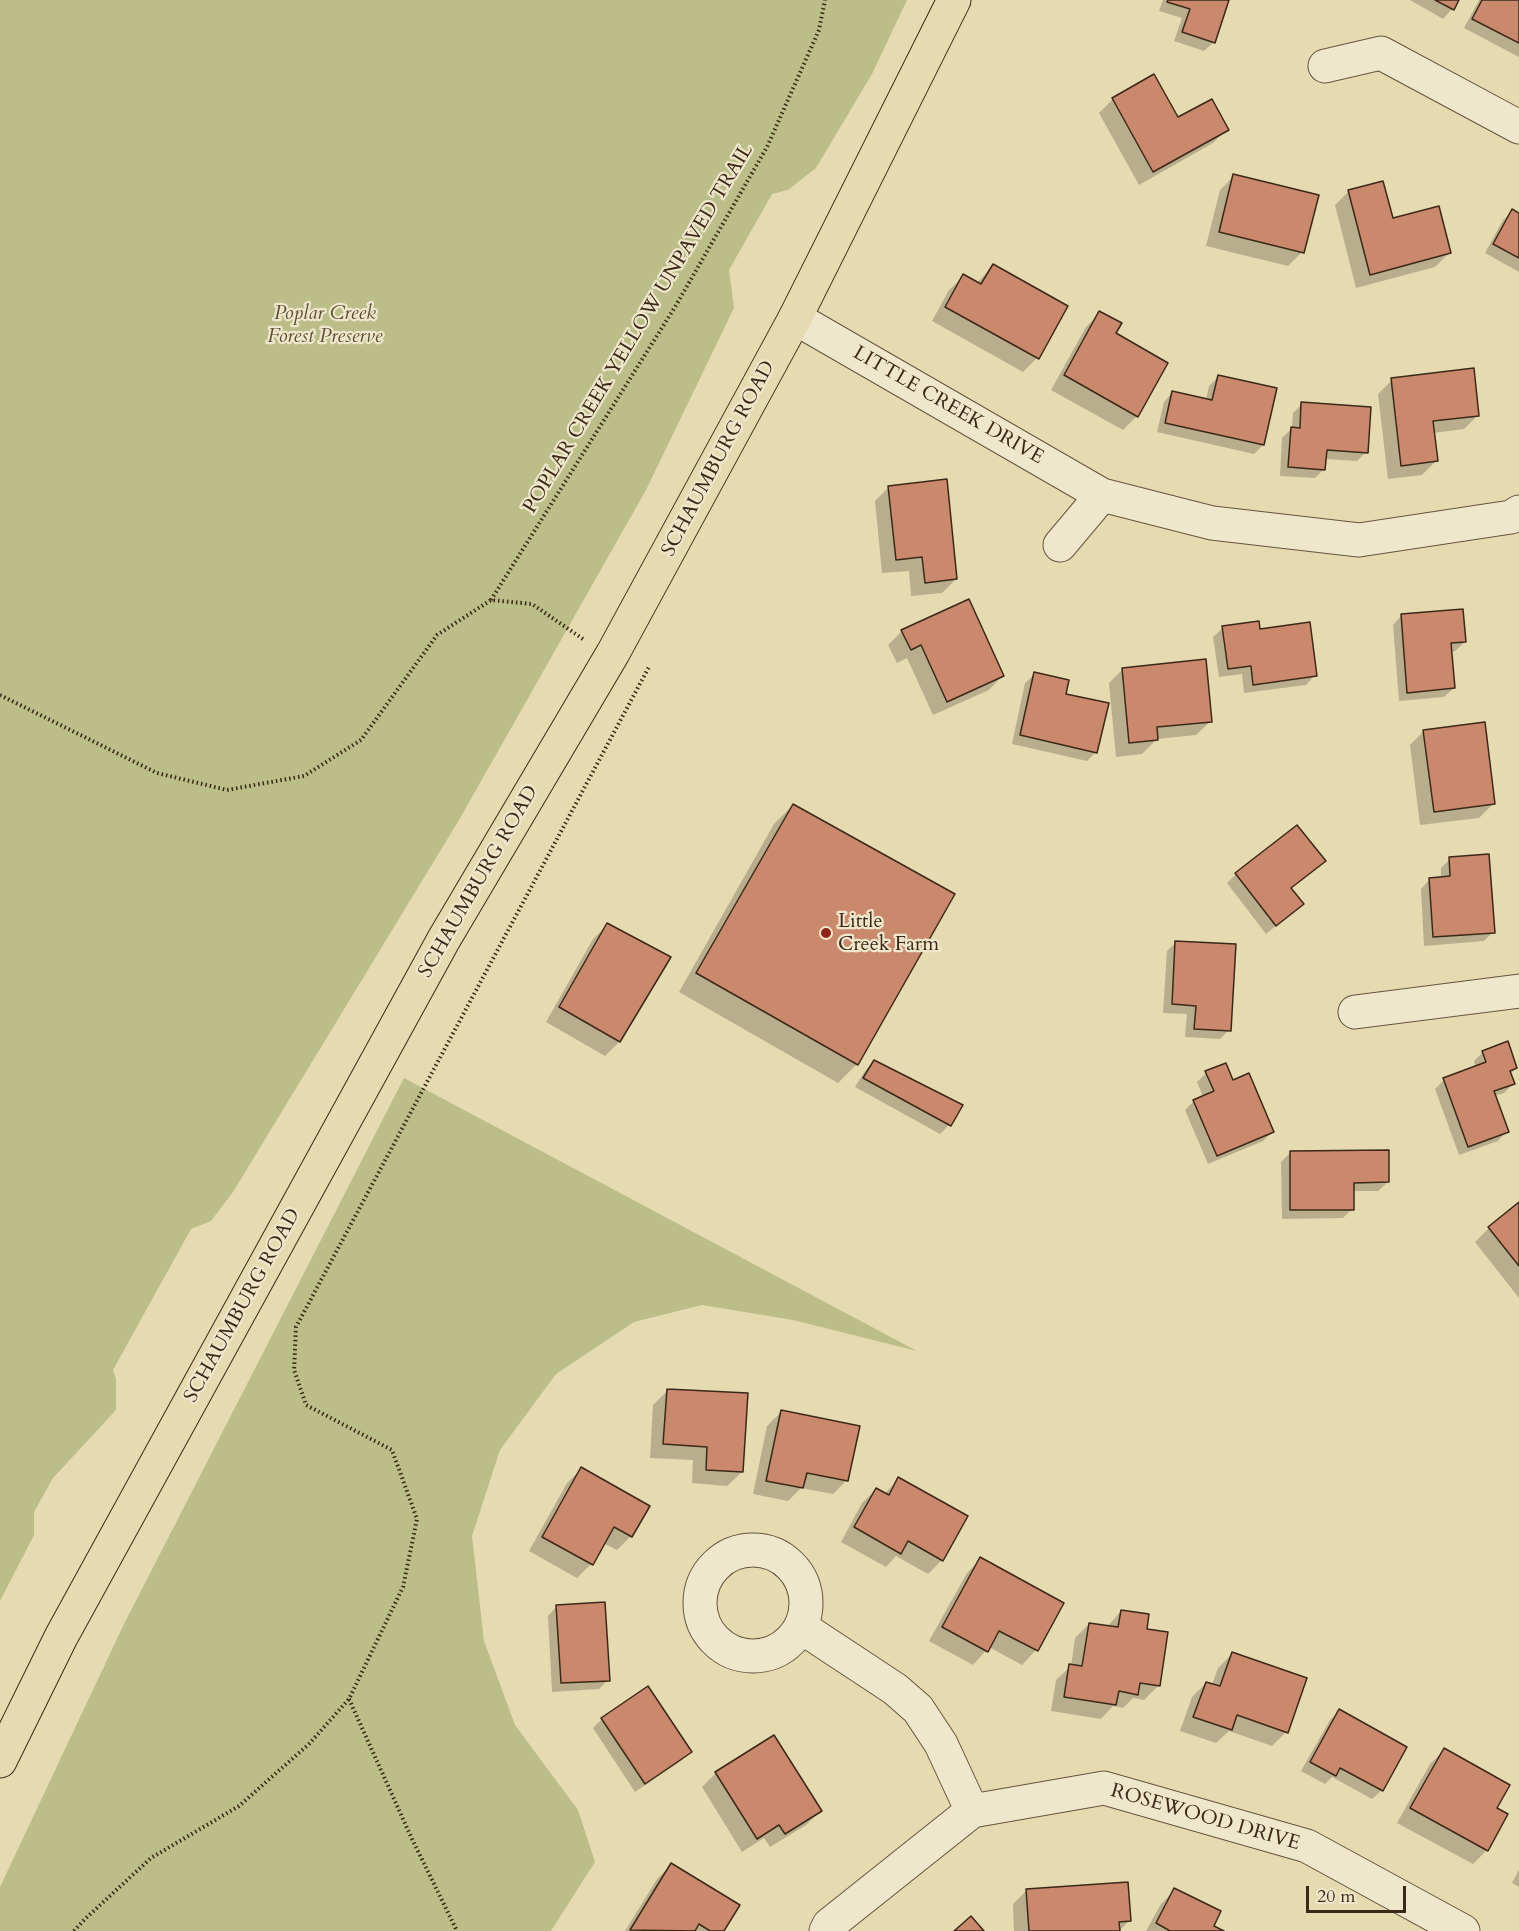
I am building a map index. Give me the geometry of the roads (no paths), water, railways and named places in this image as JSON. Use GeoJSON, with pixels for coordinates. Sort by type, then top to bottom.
{"type":"FeatureCollection","features":[{"type":"Feature","properties":{"kind":"main road","name":"SCHAUMBURG ROAD"},"geometry":{"type":"LineString","coordinates":[[0,1761],[61,1637],[444,939],[613,653],[795,318],[954,0]]}},
{"type":"Feature","properties":{"kind":"street"},"geometry":{"type":"LineString","coordinates":[[1325,66],[1382,53],[1519,127]]}},
{"type":"Feature","properties":{"kind":"street","name":"LITTLE CREEK DRIVE"},"geometry":{"type":"LineString","coordinates":[[795,318],[1102,495],[1212,523],[1359,540],[1516,524]]}},
{"type":"Feature","properties":{"kind":"street"},"geometry":{"type":"LineString","coordinates":[[1060,545],[1102,495]]}},
{"type":"Feature","properties":{"kind":"street"},"geometry":{"type":"LineString","coordinates":[[1356,1012],[1519,991]]}},
{"type":"Feature","properties":{"kind":"street"},"geometry":{"type":"LineString","coordinates":[[801,1627],[895,1689],[918,1709],[941,1744],[972,1811]]}},
{"type":"Feature","properties":{"kind":"street","name":"ROSEWOOD DRIVE"},"geometry":{"type":"LineString","coordinates":[[826,1931],[829,1925],[972,1811],[1104,1788],[1307,1846],[1463,1931]]}},
{"type":"Feature","properties":{"kind":"place","name":"Little Creek Farm"},"geometry":{"type":"Point","coordinates":[826,933]}},
{"type":"Feature","properties":{"kind":"park label","name":"Poplar Creek Forest Preserve"},"geometry":{"type":"Point","coordinates":[325,326]}}]}
